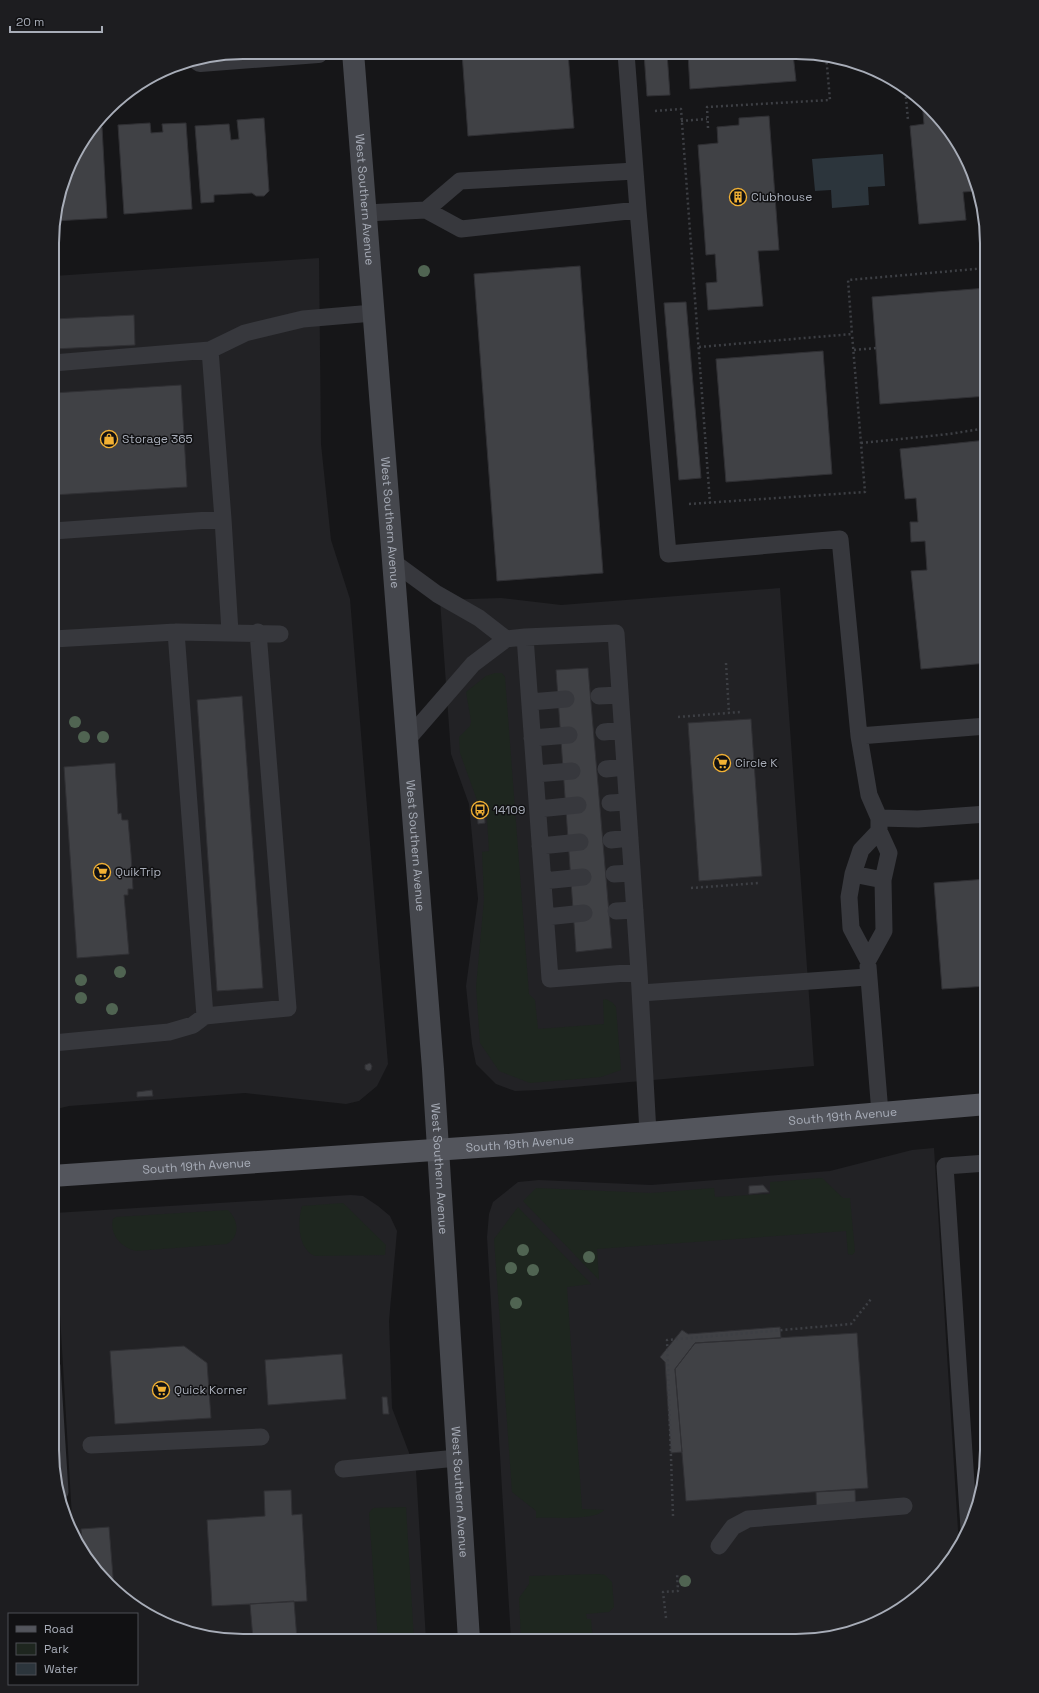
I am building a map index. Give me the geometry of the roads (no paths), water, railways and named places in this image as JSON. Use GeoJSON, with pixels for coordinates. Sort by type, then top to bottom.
{"type":"FeatureCollection","features":[{"type":"Feature","properties":{"kind":"main road","name":"West Southern Avenue"},"geometry":{"type":"LineString","coordinates":[[354,59],[433,1069],[469,1634]]}},
{"type":"Feature","properties":{"kind":"main road","name":"South 19th Avenue"},"geometry":{"type":"LineString","coordinates":[[59,1176],[437,1150],[980,1105]]}},
{"type":"Feature","properties":{"kind":"lane"},"geometry":{"type":"LineString","coordinates":[[626,59],[668,554],[840,539],[859,736],[869,796],[889,854],[883,880],[884,931],[868,960],[867,977],[880,1113]]}},
{"type":"Feature","properties":{"kind":"lane"},"geometry":{"type":"LineString","coordinates":[[426,210],[460,182],[635,171]]}},
{"type":"Feature","properties":{"kind":"lane"},"geometry":{"type":"LineString","coordinates":[[366,214],[426,210],[461,229],[638,210]]}},
{"type":"Feature","properties":{"kind":"lane"},"geometry":{"type":"LineString","coordinates":[[59,363],[210,350],[245,332],[303,319],[373,313]]}},
{"type":"Feature","properties":{"kind":"lane"},"geometry":{"type":"LineString","coordinates":[[210,350],[230,632]]}},
{"type":"Feature","properties":{"kind":"lane"},"geometry":{"type":"LineString","coordinates":[[59,531],[223,519]]}},
{"type":"Feature","properties":{"kind":"lane"},"geometry":{"type":"LineString","coordinates":[[392,561],[437,594],[479,618],[506,639]]}},
{"type":"Feature","properties":{"kind":"lane"},"geometry":{"type":"LineString","coordinates":[[176,632],[205,1016]]}},
{"type":"Feature","properties":{"kind":"lane"},"geometry":{"type":"LineString","coordinates":[[59,639],[176,632],[258,632],[280,634]]}},
{"type":"Feature","properties":{"kind":"lane"},"geometry":{"type":"LineString","coordinates":[[59,1042],[169,1032],[193,1025],[205,1016],[288,1008],[258,632]]}},
{"type":"Feature","properties":{"kind":"lane"},"geometry":{"type":"LineString","coordinates":[[406,740],[473,664],[506,639],[616,633],[641,994],[648,1133]]}},
{"type":"Feature","properties":{"kind":"lane"},"geometry":{"type":"LineString","coordinates":[[524,637],[550,979],[639,972]]}},
{"type":"Feature","properties":{"kind":"lane"},"geometry":{"type":"LineString","coordinates":[[600,696],[620,694]]}},
{"type":"Feature","properties":{"kind":"lane"},"geometry":{"type":"LineString","coordinates":[[530,702],[566,699]]}},
{"type":"Feature","properties":{"kind":"lane"},"geometry":{"type":"LineString","coordinates":[[859,736],[980,727]]}},
{"type":"Feature","properties":{"kind":"lane"},"geometry":{"type":"LineString","coordinates":[[604,732],[622,730]]}},
{"type":"Feature","properties":{"kind":"lane"},"geometry":{"type":"LineString","coordinates":[[532,738],[569,735]]}},
{"type":"Feature","properties":{"kind":"lane"},"geometry":{"type":"LineString","coordinates":[[606,769],[625,767]]}},
{"type":"Feature","properties":{"kind":"lane"},"geometry":{"type":"LineString","coordinates":[[535,774],[572,771]]}},
{"type":"Feature","properties":{"kind":"lane"},"geometry":{"type":"LineString","coordinates":[[610,803],[627,802]]}},
{"type":"Feature","properties":{"kind":"lane"},"geometry":{"type":"LineString","coordinates":[[538,809],[578,806]]}},
{"type":"Feature","properties":{"kind":"lane"},"geometry":{"type":"LineString","coordinates":[[868,960],[851,928],[849,897],[853,874],[861,850],[879,825],[918,819],[980,815]]}},
{"type":"Feature","properties":{"kind":"lane"},"geometry":{"type":"LineString","coordinates":[[611,840],[630,838]]}},
{"type":"Feature","properties":{"kind":"lane"},"geometry":{"type":"LineString","coordinates":[[540,846],[580,842]]}},
{"type":"Feature","properties":{"kind":"lane"},"geometry":{"type":"LineString","coordinates":[[614,874],[632,873]]}},
{"type":"Feature","properties":{"kind":"lane"},"geometry":{"type":"LineString","coordinates":[[853,874],[883,880]]}},
{"type":"Feature","properties":{"kind":"lane"},"geometry":{"type":"LineString","coordinates":[[543,881],[583,877]]}},
{"type":"Feature","properties":{"kind":"lane"},"geometry":{"type":"LineString","coordinates":[[616,911],[635,910]]}},
{"type":"Feature","properties":{"kind":"lane"},"geometry":{"type":"LineString","coordinates":[[546,917],[584,914]]}},
{"type":"Feature","properties":{"kind":"lane"},"geometry":{"type":"LineString","coordinates":[[641,994],[867,977]]}},
{"type":"Feature","properties":{"kind":"lane"},"geometry":{"type":"LineString","coordinates":[[968,1514],[945,1166],[980,1164]]}},
{"type":"Feature","properties":{"kind":"lane"},"geometry":{"type":"LineString","coordinates":[[90,1445],[261,1437]]}},
{"type":"Feature","properties":{"kind":"lane"},"geometry":{"type":"LineString","coordinates":[[343,1469],[457,1458]]}},
{"type":"Feature","properties":{"kind":"lane"},"geometry":{"type":"LineString","coordinates":[[720,1546],[732,1527],[748,1519],[904,1506]]}},
{"type":"Feature","properties":{"kind":"water"},"geometry":{"type":"Polygon","coordinates":[[[883,154],[885,186],[868,187],[869,205],[832,208],[831,190],[815,191],[812,159],[883,154]]]}},
{"type":"Feature","properties":{"kind":"place","name":"Clubhouse"},"geometry":{"type":"Point","coordinates":[738,197]}},
{"type":"Feature","properties":{"kind":"place","name":"Storage 365"},"geometry":{"type":"Point","coordinates":[109,439]}},
{"type":"Feature","properties":{"kind":"place","name":"Circle K"},"geometry":{"type":"Point","coordinates":[722,763]}},
{"type":"Feature","properties":{"kind":"place","name":"14109"},"geometry":{"type":"Point","coordinates":[480,810]}},
{"type":"Feature","properties":{"kind":"place","name":"QuikTrip"},"geometry":{"type":"Point","coordinates":[102,872]}},
{"type":"Feature","properties":{"kind":"place","name":"Quick Korner"},"geometry":{"type":"Point","coordinates":[161,1390]}}]}
